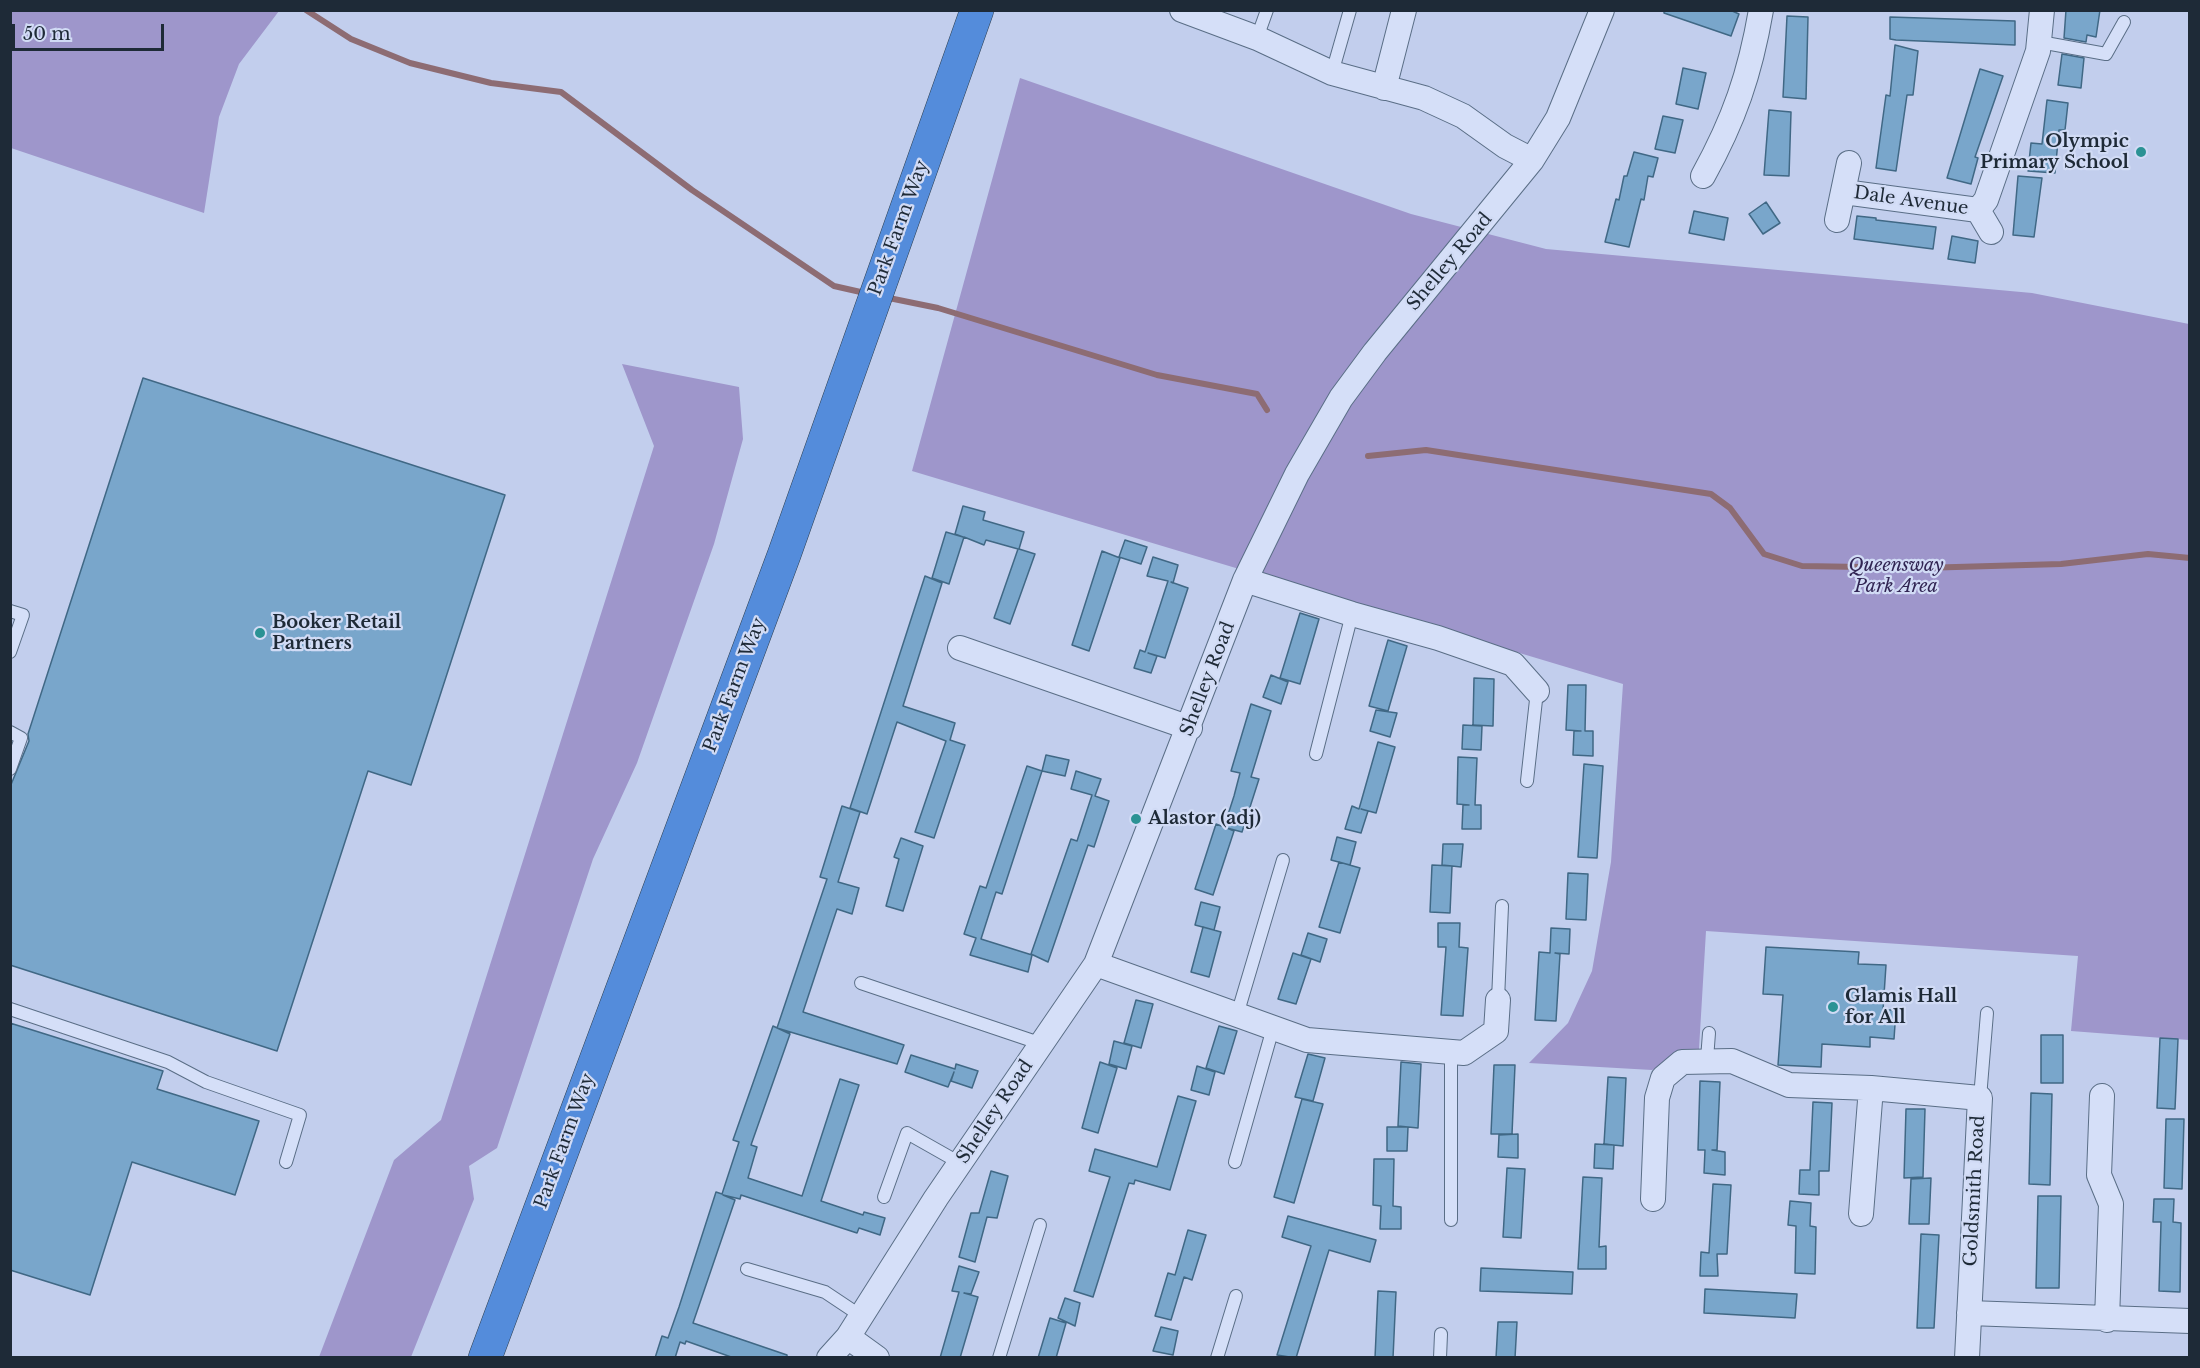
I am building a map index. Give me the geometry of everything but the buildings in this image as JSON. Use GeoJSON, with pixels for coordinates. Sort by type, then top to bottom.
{"type":"FeatureCollection","features":[{"type":"Feature","properties":{"kind":"highway","name":"Park Farm Way"},"geometry":{"type":"LineString","coordinates":[[485,1358],[780,566],[977,10]]}},
{"type":"Feature","properties":{"kind":"street"},"geometry":{"type":"LineString","coordinates":[[1182,10],[1257,38],[1332,73],[1424,98],[1463,116],[1505,146],[1532,160]]}},
{"type":"Feature","properties":{"kind":"street"},"geometry":{"type":"LineString","coordinates":[[1384,88],[1404,10]]}},
{"type":"Feature","properties":{"kind":"street","name":"Shelley Road"},"geometry":{"type":"LineString","coordinates":[[829,1358],[848,1336],[960,1163],[1096,964],[1190,728],[1245,579],[1297,474],[1341,398],[1375,352],[1532,160],[1558,118],[1602,10]]}},
{"type":"Feature","properties":{"kind":"street"},"geometry":{"type":"LineString","coordinates":[[1703,176],[1727,132],[1752,63],[1761,10]]}},
{"type":"Feature","properties":{"kind":"street","name":"Dale Avenue"},"geometry":{"type":"LineString","coordinates":[[1978,210],[1986,200],[2040,42],[2042,10]]}},
{"type":"Feature","properties":{"kind":"street","name":"Dale Avenue"},"geometry":{"type":"LineString","coordinates":[[1838,220],[1850,163]]}},
{"type":"Feature","properties":{"kind":"street","name":"Dale Avenue"},"geometry":{"type":"LineString","coordinates":[[1844,192],[1978,210]]}},
{"type":"Feature","properties":{"kind":"street","name":"Dale Avenue"},"geometry":{"type":"LineString","coordinates":[[1978,210],[1991,232]]}},
{"type":"Feature","properties":{"kind":"street"},"geometry":{"type":"LineString","coordinates":[[1245,579],[1352,614],[1438,638],[1513,664],[1537,691]]}},
{"type":"Feature","properties":{"kind":"street"},"geometry":{"type":"LineString","coordinates":[[960,648],[1190,728]]}},
{"type":"Feature","properties":{"kind":"street"},"geometry":{"type":"LineString","coordinates":[[1096,964],[1307,1040],[1464,1053],[1496,1031],[1498,1000]]}},
{"type":"Feature","properties":{"kind":"street","name":"Goldsmith Road"},"geometry":{"type":"LineString","coordinates":[[1653,1199],[1657,1098],[1663,1078],[1682,1062],[1707,1059],[1732,1061],[1789,1085],[1871,1088],[1980,1098],[1967,1358]]}},
{"type":"Feature","properties":{"kind":"street"},"geometry":{"type":"LineString","coordinates":[[1861,1214],[1871,1088]]}},
{"type":"Feature","properties":{"kind":"street"},"geometry":{"type":"LineString","coordinates":[[2102,1096],[2099,1175],[2111,1204],[2107,1320]]}},
{"type":"Feature","properties":{"kind":"street"},"geometry":{"type":"LineString","coordinates":[[1969,1312],[2107,1320],[2190,1321]]}},
{"type":"Feature","properties":{"kind":"street"},"geometry":{"type":"LineString","coordinates":[[848,1336],[877,1358]]}},
{"type":"Feature","properties":{"kind":"lane"},"geometry":{"type":"LineString","coordinates":[[1257,38],[1267,10]]}},
{"type":"Feature","properties":{"kind":"lane"},"geometry":{"type":"LineString","coordinates":[[1332,73],[1350,10]]}},
{"type":"Feature","properties":{"kind":"lane"},"geometry":{"type":"LineString","coordinates":[[2040,42],[2106,54],[2124,22]]}},
{"type":"Feature","properties":{"kind":"lane"},"geometry":{"type":"LineString","coordinates":[[10,611],[23,615],[10,652]]}},
{"type":"Feature","properties":{"kind":"lane"},"geometry":{"type":"LineString","coordinates":[[1316,754],[1352,614]]}},
{"type":"Feature","properties":{"kind":"lane"},"geometry":{"type":"LineString","coordinates":[[1527,781],[1537,691]]}},
{"type":"Feature","properties":{"kind":"lane"},"geometry":{"type":"LineString","coordinates":[[10,732],[21,738],[10,769]]}},
{"type":"Feature","properties":{"kind":"lane"},"geometry":{"type":"LineString","coordinates":[[1237,1015],[1282,860]]}},
{"type":"Feature","properties":{"kind":"lane"},"geometry":{"type":"LineString","coordinates":[[1498,1000],[1502,906]]}},
{"type":"Feature","properties":{"kind":"lane"},"geometry":{"type":"LineString","coordinates":[[861,983],[1042,1044]]}},
{"type":"Feature","properties":{"kind":"lane"},"geometry":{"type":"LineString","coordinates":[[10,1009],[168,1062],[206,1082],[300,1115],[286,1162]]}},
{"type":"Feature","properties":{"kind":"lane"},"geometry":{"type":"LineString","coordinates":[[1980,1098],[1987,1013]]}},
{"type":"Feature","properties":{"kind":"lane"},"geometry":{"type":"LineString","coordinates":[[1234,1162],[1273,1028]]}},
{"type":"Feature","properties":{"kind":"lane"},"geometry":{"type":"LineString","coordinates":[[1707,1059],[1709,1033]]}},
{"type":"Feature","properties":{"kind":"lane"},"geometry":{"type":"LineString","coordinates":[[1451,1052],[1451,1220]]}},
{"type":"Feature","properties":{"kind":"lane"},"geometry":{"type":"LineString","coordinates":[[884,1197],[907,1133],[960,1163]]}},
{"type":"Feature","properties":{"kind":"lane"},"geometry":{"type":"LineString","coordinates":[[999,1358],[1040,1225]]}},
{"type":"Feature","properties":{"kind":"lane"},"geometry":{"type":"LineString","coordinates":[[747,1269],[825,1292],[861,1316]]}},
{"type":"Feature","properties":{"kind":"lane"},"geometry":{"type":"LineString","coordinates":[[1217,1358],[1236,1296]]}},
{"type":"Feature","properties":{"kind":"lane"},"geometry":{"type":"LineString","coordinates":[[1440,1358],[1441,1335]]}},
{"type":"Feature","properties":{"kind":"green space"},"geometry":{"type":"Polygon","coordinates":[[[11,10],[279,11],[239,64],[219,117],[204,213],[11,148],[11,10]]]}},
{"type":"Feature","properties":{"kind":"green space","name":"Queensway Park Area"},"geometry":{"type":"Polygon","coordinates":[[[1020,78],[1411,214],[1546,249],[2032,293],[2189,324],[2189,1040],[2071,1031],[2078,956],[1706,931],[1699,1049],[1652,1070],[1529,1063],[1568,1023],[1592,971],[1611,862],[1623,684],[912,471],[1020,78]]]}},
{"type":"Feature","properties":{"kind":"green space"},"geometry":{"type":"Polygon","coordinates":[[[622,364],[739,387],[743,439],[714,544],[637,763],[593,859],[497,1148],[469,1166],[474,1199],[411,1357],[319,1357],[394,1160],[441,1120],[654,446],[622,364]]]}},
{"type":"Feature","properties":{"kind":"waterway"},"geometry":{"type":"LineString","coordinates":[[306,10],[351,39],[410,63],[491,83],[561,92],[692,190],[834,286],[865,293]]}},
{"type":"Feature","properties":{"kind":"waterway"},"geometry":{"type":"LineString","coordinates":[[884,297],[938,308],[1157,375],[1257,394],[1267,410]]}},
{"type":"Feature","properties":{"kind":"waterway"},"geometry":{"type":"LineString","coordinates":[[1368,456],[1426,450],[1711,494],[1730,508],[1764,554],[1802,566],[1921,568],[2061,564],[2148,554],[2190,558]]}},
{"type":"Feature","properties":{"kind":"place","name":"Olympic Primary School"},"geometry":{"type":"Point","coordinates":[2141,152]}},
{"type":"Feature","properties":{"kind":"place","name":"Booker Retail Partners"},"geometry":{"type":"Point","coordinates":[260,633]}},
{"type":"Feature","properties":{"kind":"place","name":"Alastor (adj)"},"geometry":{"type":"Point","coordinates":[1136,819]}},
{"type":"Feature","properties":{"kind":"place","name":"Glamis Hall for All"},"geometry":{"type":"Point","coordinates":[1833,1007]}}]}
